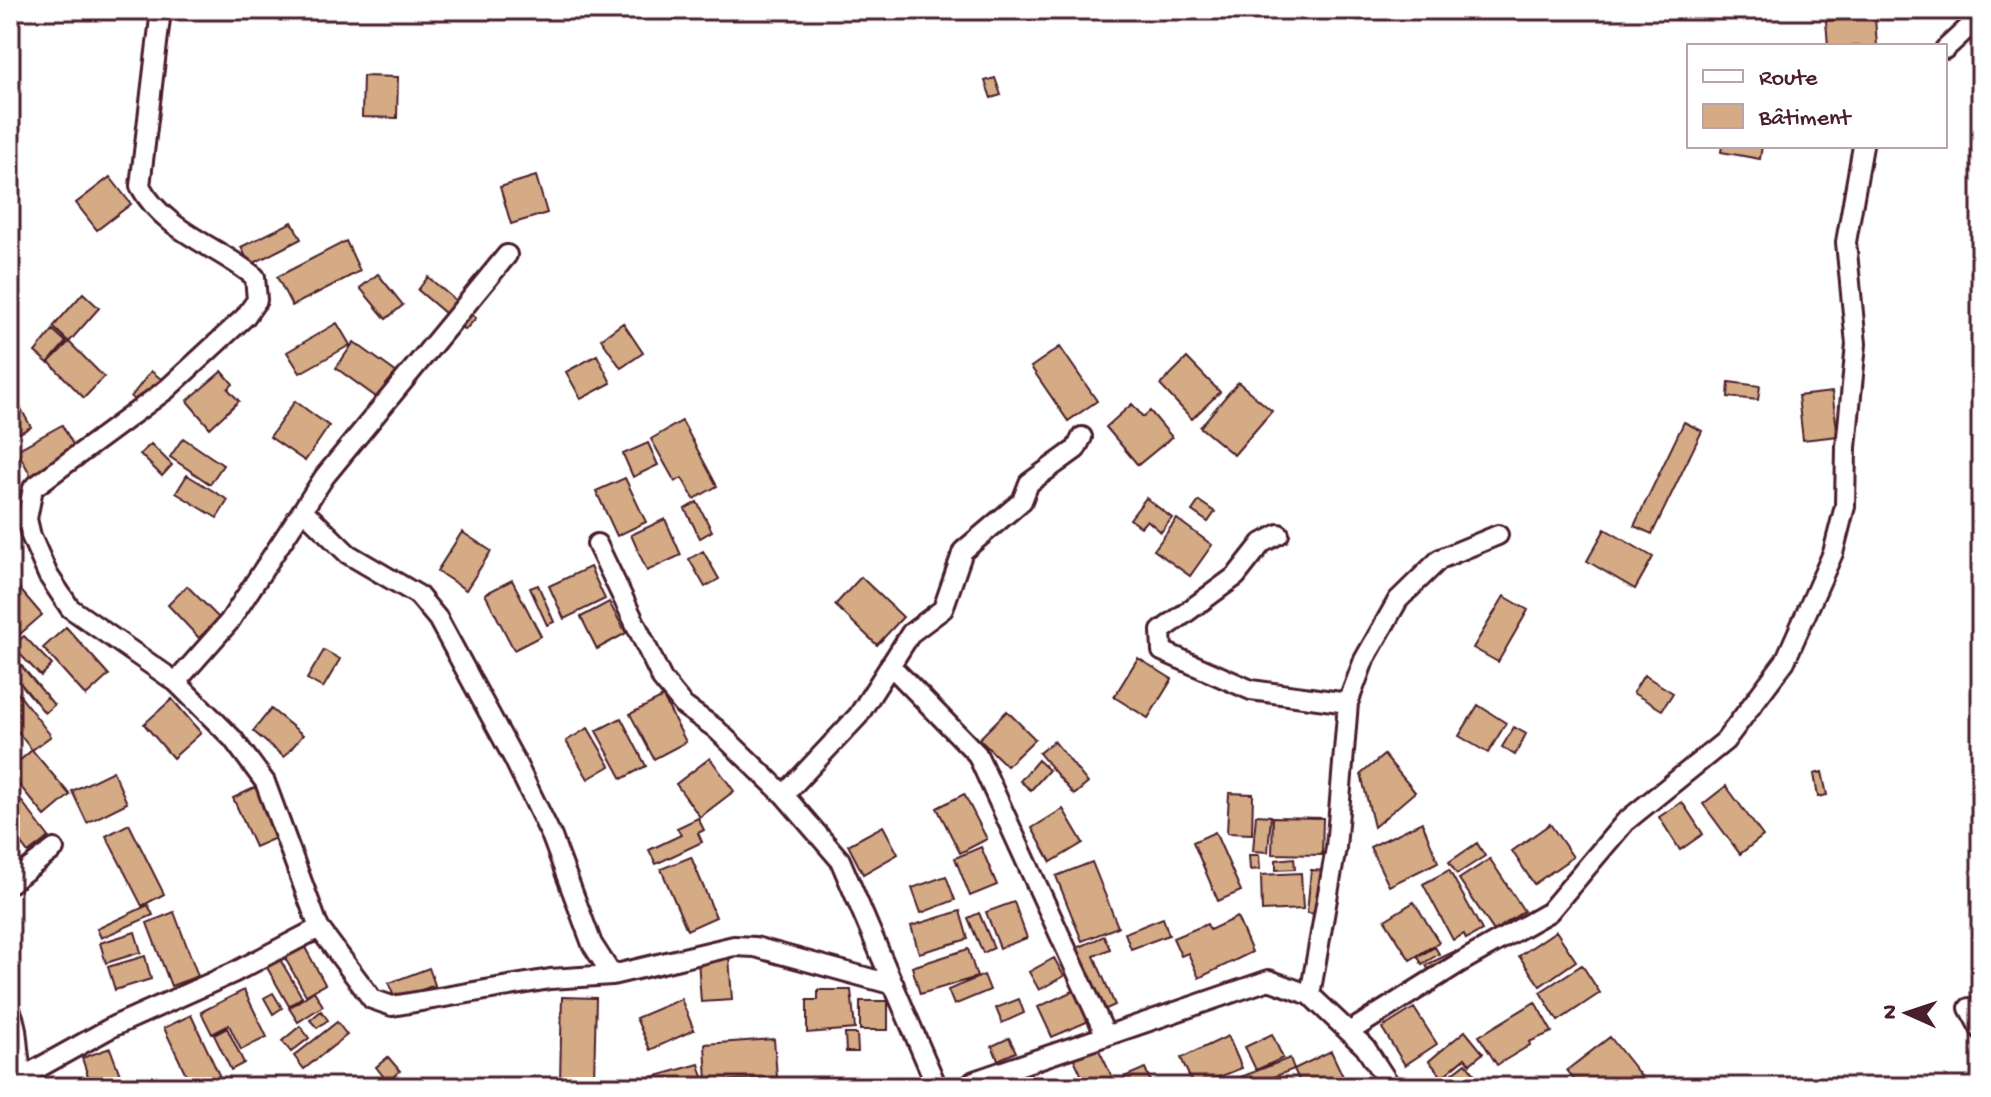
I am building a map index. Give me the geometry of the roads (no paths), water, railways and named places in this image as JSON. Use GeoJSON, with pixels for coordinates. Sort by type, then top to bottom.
{"type":"FeatureCollection","features":[{"type":"Feature","properties":{"kind":"street"},"geometry":{"type":"LineString","coordinates":[[161,10],[140,186],[150,204],[172,225],[255,277],[257,300],[245,317],[167,389],[33,488],[27,519],[48,575],[70,608],[176,682],[233,739],[265,782],[319,928],[372,999],[392,1006],[550,979],[612,975],[734,946],[755,947],[894,985]]}},
{"type":"Feature","properties":{"kind":"street"},"geometry":{"type":"LineString","coordinates":[[1947,47],[1971,25],[1981,22]]}},
{"type":"Feature","properties":{"kind":"street"},"geometry":{"type":"LineString","coordinates":[[1349,1032],[1459,963],[1549,912],[1625,822],[1725,741],[1785,661],[1833,553],[1845,506],[1846,447],[1856,344],[1846,242],[1863,148]]}},
{"type":"Feature","properties":{"kind":"street"},"geometry":{"type":"LineString","coordinates":[[176,682],[229,622],[325,476],[507,255]]}},
{"type":"Feature","properties":{"kind":"street"},"geometry":{"type":"LineString","coordinates":[[784,795],[858,716],[911,633],[943,609],[963,551],[1022,501],[1029,483],[1076,449],[1082,437]]}},
{"type":"Feature","properties":{"kind":"street"},"geometry":{"type":"LineString","coordinates":[[303,510],[348,554],[418,595],[438,619],[514,759],[552,837],[592,944],[612,975]]}},
{"type":"Feature","properties":{"kind":"street"},"geometry":{"type":"LineString","coordinates":[[1279,534],[1262,543],[1236,576],[1161,631],[1162,651],[1251,690],[1348,703]]}},
{"type":"Feature","properties":{"kind":"street"},"geometry":{"type":"LineString","coordinates":[[1310,995],[1336,848],[1348,703],[1364,660],[1398,600],[1440,559],[1498,535]]}},
{"type":"Feature","properties":{"kind":"street"},"geometry":{"type":"LineString","coordinates":[[597,544],[662,679],[684,706],[715,728],[784,795],[840,860],[937,1087]]}},
{"type":"Feature","properties":{"kind":"street"},"geometry":{"type":"LineString","coordinates":[[890,665],[977,754],[1106,1036]]}},
{"type":"Feature","properties":{"kind":"street"},"geometry":{"type":"LineString","coordinates":[[10,883],[54,849]]}},
{"type":"Feature","properties":{"kind":"street"},"geometry":{"type":"LineString","coordinates":[[10,1010],[14,1018],[16,1056],[25,1082],[114,1026],[233,973],[319,928]]}},
{"type":"Feature","properties":{"kind":"street"},"geometry":{"type":"LineString","coordinates":[[968,1087],[974,1081],[1269,980],[1310,995],[1365,1047],[1391,1087]]}},
{"type":"Feature","properties":{"kind":"street"},"geometry":{"type":"LineString","coordinates":[[1969,1008],[1981,1030]]}}]}
